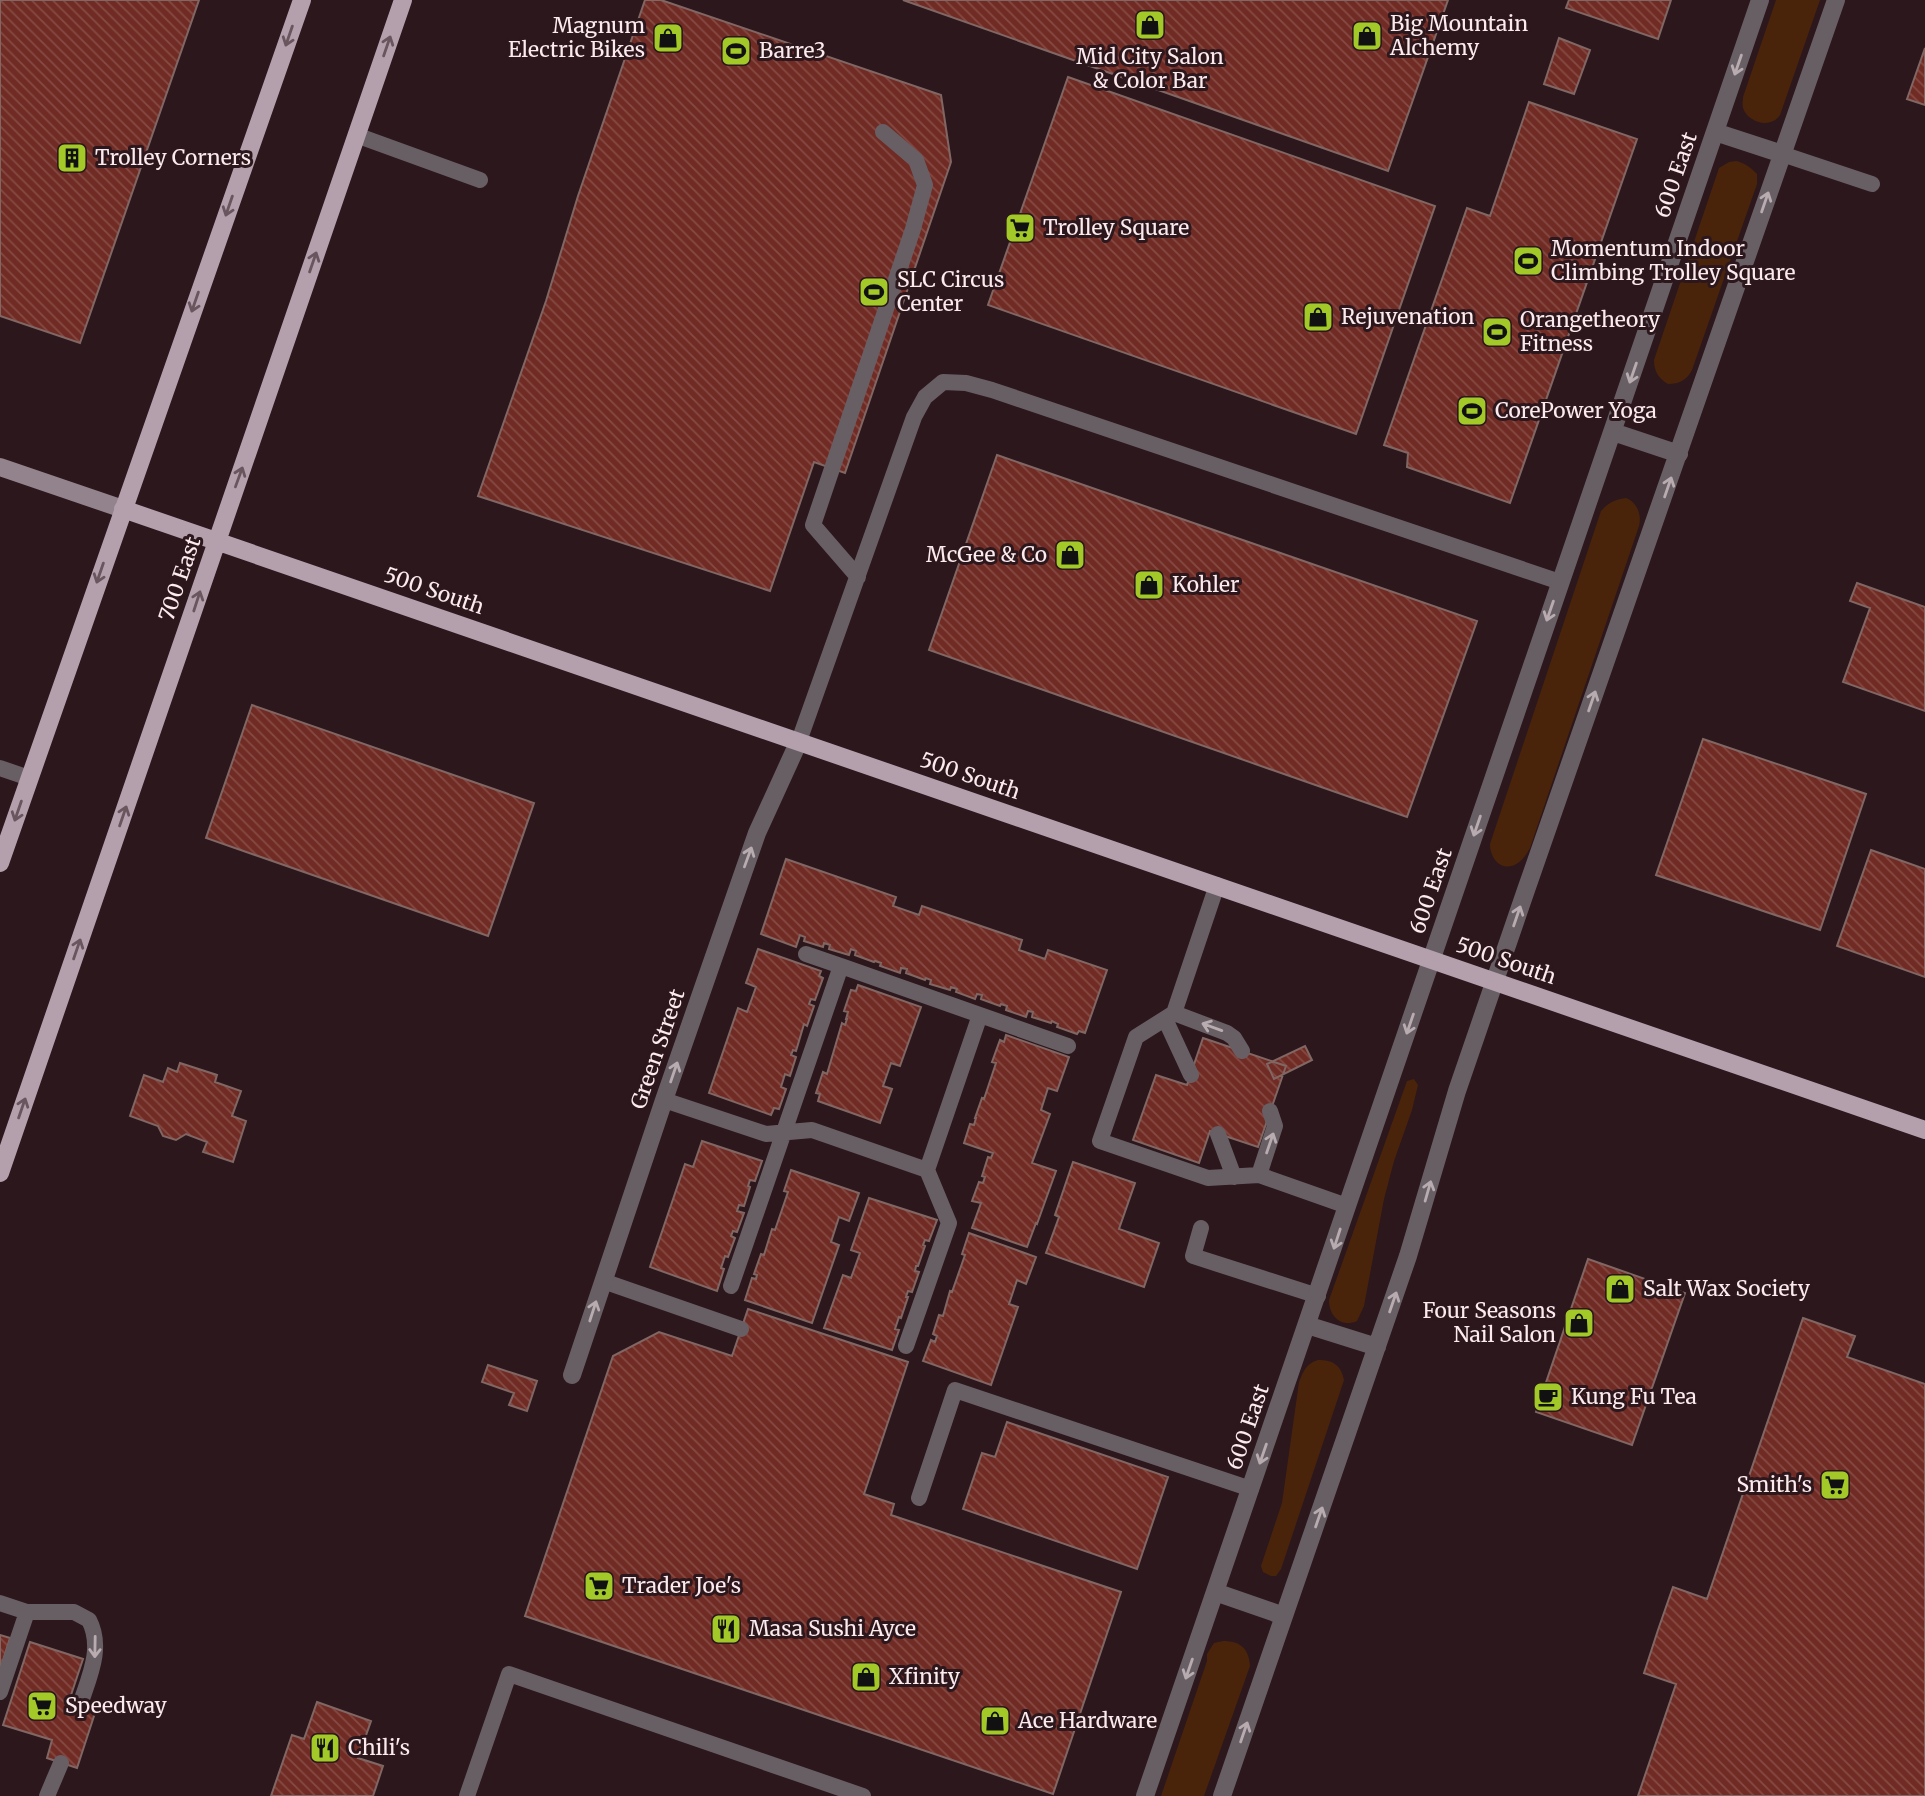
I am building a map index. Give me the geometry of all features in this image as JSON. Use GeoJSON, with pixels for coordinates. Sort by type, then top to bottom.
{"type":"FeatureCollection","features":[{"type":"Feature","properties":{"kind":"main road"},"geometry":{"type":"LineString","coordinates":[[0,863],[302,0]]}},
{"type":"Feature","properties":{"kind":"main road","name":"700 East"},"geometry":{"type":"LineString","coordinates":[[0,1173],[403,0]]}},
{"type":"Feature","properties":{"kind":"main road","name":"500 South"},"geometry":{"type":"LineString","coordinates":[[122,509],[1925,1130]]}},
{"type":"Feature","properties":{"kind":"street","name":"600 East"},"geometry":{"type":"LineString","coordinates":[[1145,1796],[1760,0]]}},
{"type":"Feature","properties":{"kind":"street"},"geometry":{"type":"LineString","coordinates":[[1222,1796],[1408,1256],[1457,1091],[1836,0]]}},
{"type":"Feature","properties":{"kind":"street"},"geometry":{"type":"LineString","coordinates":[[1715,132],[1782,154]]}},
{"type":"Feature","properties":{"kind":"street"},"geometry":{"type":"LineString","coordinates":[[1613,432],[1679,454]]}},
{"type":"Feature","properties":{"kind":"street","name":"500 South"},"geometry":{"type":"LineString","coordinates":[[0,467],[122,509]]}},
{"type":"Feature","properties":{"kind":"street","name":"Green Street"},"geometry":{"type":"LineString","coordinates":[[572,1375],[757,833],[799,741]]}},
{"type":"Feature","properties":{"kind":"street"},"geometry":{"type":"LineString","coordinates":[[1307,1325],[1377,1347]]}},
{"type":"Feature","properties":{"kind":"street"},"geometry":{"type":"LineString","coordinates":[[1216,1592],[1284,1616]]}},
{"type":"Feature","properties":{"kind":"lane"},"geometry":{"type":"LineString","coordinates":[[858,577],[813,525],[914,229],[925,185],[916,160],[883,132]]}},
{"type":"Feature","properties":{"kind":"lane"},"geometry":{"type":"LineString","coordinates":[[356,135],[480,180]]}},
{"type":"Feature","properties":{"kind":"lane"},"geometry":{"type":"LineString","coordinates":[[1782,154],[1872,184]]}},
{"type":"Feature","properties":{"kind":"lane"},"geometry":{"type":"LineString","coordinates":[[799,741],[914,417],[925,397],[943,382],[966,383],[992,390],[1560,582]]}},
{"type":"Feature","properties":{"kind":"lane"},"geometry":{"type":"LineString","coordinates":[[0,768],[29,778]]}},
{"type":"Feature","properties":{"kind":"lane"},"geometry":{"type":"LineString","coordinates":[[1217,885],[1169,1016],[1136,1037],[1100,1141],[1208,1178],[1259,1175],[1348,1206]]}},
{"type":"Feature","properties":{"kind":"lane"},"geometry":{"type":"LineString","coordinates":[[806,954],[1068,1046]]}},
{"type":"Feature","properties":{"kind":"lane"},"geometry":{"type":"LineString","coordinates":[[731,1286],[841,966]]}},
{"type":"Feature","properties":{"kind":"lane"},"geometry":{"type":"LineString","coordinates":[[906,1346],[949,1223],[927,1170],[980,1015]]}},
{"type":"Feature","properties":{"kind":"lane"},"geometry":{"type":"LineString","coordinates":[[1169,1016],[1227,1032],[1242,1051]]}},
{"type":"Feature","properties":{"kind":"lane"},"geometry":{"type":"LineString","coordinates":[[1169,1016],[1191,1074]]}},
{"type":"Feature","properties":{"kind":"lane"},"geometry":{"type":"LineString","coordinates":[[664,1100],[766,1134],[812,1129],[927,1170]]}},
{"type":"Feature","properties":{"kind":"lane"},"geometry":{"type":"LineString","coordinates":[[1259,1175],[1276,1126],[1270,1111]]}},
{"type":"Feature","properties":{"kind":"lane"},"geometry":{"type":"LineString","coordinates":[[1218,1134],[1234,1177]]}},
{"type":"Feature","properties":{"kind":"lane"},"geometry":{"type":"LineString","coordinates":[[1202,1228],[1192,1256],[1318,1296]]}},
{"type":"Feature","properties":{"kind":"lane"},"geometry":{"type":"LineString","coordinates":[[603,1281],[741,1329]]}},
{"type":"Feature","properties":{"kind":"lane"},"geometry":{"type":"LineString","coordinates":[[919,1498],[954,1390],[1251,1489]]}},
{"type":"Feature","properties":{"kind":"lane"},"geometry":{"type":"LineString","coordinates":[[0,1603],[27,1612],[74,1612],[89,1620],[96,1638],[96,1650],[79,1708]]}},
{"type":"Feature","properties":{"kind":"lane"},"geometry":{"type":"LineString","coordinates":[[0,1692],[27,1612]]}},
{"type":"Feature","properties":{"kind":"lane"},"geometry":{"type":"LineString","coordinates":[[467,1796],[509,1674],[863,1796]]}},
{"type":"Feature","properties":{"kind":"lane"},"geometry":{"type":"LineString","coordinates":[[47,1796],[61,1763]]}},
{"type":"Feature","properties":{"kind":"shaded area"},"geometry":{"type":"Polygon","coordinates":[[[1776,0],[1820,0],[1780,115],[1766,123],[1755,120],[1746,113],[1743,97],[1776,0]]]}},
{"type":"Feature","properties":{"kind":"shaded area"},"geometry":{"type":"Polygon","coordinates":[[[1736,161],[1757,174],[1757,184],[1692,370],[1682,381],[1668,384],[1657,374],[1654,360],[1719,168],[1736,161]]]}},
{"type":"Feature","properties":{"kind":"shaded area"},"geometry":{"type":"Polygon","coordinates":[[[1626,498],[1638,509],[1639,526],[1530,848],[1518,863],[1503,866],[1492,855],[1490,844],[1601,511],[1612,502],[1626,498]]]}},
{"type":"Feature","properties":{"kind":"shaded area"},"geometry":{"type":"Polygon","coordinates":[[[1414,1079],[1418,1085],[1384,1199],[1364,1306],[1357,1321],[1341,1322],[1331,1311],[1329,1300],[1407,1081],[1414,1079]]]}},
{"type":"Feature","properties":{"kind":"shaded area"},"geometry":{"type":"Polygon","coordinates":[[[1318,1360],[1336,1364],[1344,1380],[1281,1569],[1276,1576],[1271,1576],[1263,1572],[1261,1566],[1282,1503],[1299,1382],[1306,1368],[1318,1360]]]}},
{"type":"Feature","properties":{"kind":"shaded area"},"geometry":{"type":"Polygon","coordinates":[[[1223,1641],[1243,1647],[1250,1666],[1204,1796],[1161,1796],[1207,1661],[1207,1654],[1214,1643],[1223,1641]]]}},
{"type":"Feature","properties":{"kind":"building","name":"Trolley Corners"},"geometry":{"type":"Polygon","coordinates":[[[0,0],[199,0],[80,343],[0,316],[0,0]]]}},
{"type":"Feature","properties":{"kind":"building"},"geometry":{"type":"Polygon","coordinates":[[[645,0],[661,0],[941,95],[951,162],[845,473],[814,462],[770,591],[478,496],[546,301],[578,196],[645,0]]]}},
{"type":"Feature","properties":{"kind":"building"},"geometry":{"type":"Polygon","coordinates":[[[903,0],[1448,0],[1388,171],[903,0]]]}},
{"type":"Feature","properties":{"kind":"building"},"geometry":{"type":"Polygon","coordinates":[[[1569,0],[1671,0],[1658,39],[1566,8],[1569,0]]]}},
{"type":"Feature","properties":{"kind":"building"},"geometry":{"type":"Polygon","coordinates":[[[1559,38],[1590,50],[1574,94],[1544,84],[1559,38]]]}},
{"type":"Feature","properties":{"kind":"building"},"geometry":{"type":"Polygon","coordinates":[[[1925,48],[1925,105],[1907,99],[1925,48]]]}},
{"type":"Feature","properties":{"kind":"building"},"geometry":{"type":"Polygon","coordinates":[[[1068,77],[1435,206],[1356,434],[988,305],[1068,77]]]}},
{"type":"Feature","properties":{"kind":"building"},"geometry":{"type":"Polygon","coordinates":[[[1529,102],[1637,139],[1510,503],[1407,467],[1408,453],[1384,445],[1467,208],[1490,216],[1529,102]]]}},
{"type":"Feature","properties":{"kind":"building"},"geometry":{"type":"Polygon","coordinates":[[[997,455],[1477,621],[1407,817],[929,650],[997,455]]]}},
{"type":"Feature","properties":{"kind":"building"},"geometry":{"type":"Polygon","coordinates":[[[1857,583],[1925,607],[1925,711],[1843,682],[1870,608],[1850,601],[1857,583]]]}},
{"type":"Feature","properties":{"kind":"building"},"geometry":{"type":"Polygon","coordinates":[[[252,705],[534,803],[488,936],[206,838],[252,705]]]}},
{"type":"Feature","properties":{"kind":"building"},"geometry":{"type":"Polygon","coordinates":[[[1703,739],[1866,794],[1820,930],[1656,875],[1703,739]]]}},
{"type":"Feature","properties":{"kind":"building"},"geometry":{"type":"Polygon","coordinates":[[[1871,850],[1925,869],[1925,977],[1837,946],[1871,850]]]}},
{"type":"Feature","properties":{"kind":"building"},"geometry":{"type":"Polygon","coordinates":[[[786,859],[896,897],[893,906],[919,915],[922,906],[1022,940],[1019,950],[1045,959],[1048,950],[1107,970],[1085,1033],[1079,1031],[1077,1034],[1057,1027],[1058,1024],[1052,1021],[1051,1023],[1032,1017],[1033,1012],[1028,1011],[1026,1017],[1006,1010],[1007,1006],[981,999],[982,995],[977,994],[975,999],[956,992],[957,989],[951,987],[950,990],[930,984],[931,980],[906,973],[907,969],[901,968],[900,973],[880,966],[881,963],[855,955],[856,951],[851,949],[849,955],[829,949],[830,945],[824,943],[823,947],[804,941],[805,937],[800,935],[796,947],[761,934],[786,859]]]}},
{"type":"Feature","properties":{"kind":"building"},"geometry":{"type":"Polygon","coordinates":[[[758,949],[821,971],[819,976],[823,978],[815,1000],[811,999],[809,1004],[814,1006],[807,1026],[804,1024],[796,1051],[793,1050],[791,1055],[796,1057],[790,1076],[785,1074],[781,1087],[786,1089],[779,1109],[774,1108],[771,1115],[709,1093],[738,1008],[747,1012],[756,987],[746,983],[758,949]]]}},
{"type":"Feature","properties":{"kind":"building"},"geometry":{"type":"Polygon","coordinates":[[[858,985],[921,1007],[900,1066],[891,1063],[883,1086],[892,1089],[880,1123],[818,1101],[820,1094],[816,1093],[823,1072],[827,1074],[842,1023],[845,1025],[848,1012],[844,1011],[851,990],[856,991],[858,985]]]}},
{"type":"Feature","properties":{"kind":"building"},"geometry":{"type":"Polygon","coordinates":[[[1006,1035],[1069,1057],[1057,1091],[1048,1088],[1041,1110],[1050,1114],[1032,1163],[1056,1171],[1027,1247],[972,1228],[981,1203],[972,1201],[979,1182],[983,1183],[985,1177],[982,1176],[988,1157],[991,1158],[993,1153],[964,1143],[970,1124],[974,1125],[982,1098],[984,1099],[996,1063],[992,1062],[1000,1040],[1004,1042],[1006,1035]]]}},
{"type":"Feature","properties":{"kind":"building"},"geometry":{"type":"Polygon","coordinates":[[[1203,1038],[1286,1066],[1258,1147],[1210,1131],[1199,1163],[1133,1140],[1156,1075],[1187,1085],[1203,1038]]]}},
{"type":"Feature","properties":{"kind":"building"},"geometry":{"type":"Polygon","coordinates":[[[1305,1046],[1312,1060],[1274,1079],[1267,1064],[1305,1046]]]}},
{"type":"Feature","properties":{"kind":"building"},"geometry":{"type":"Polygon","coordinates":[[[180,1063],[217,1075],[215,1082],[241,1091],[232,1116],[246,1121],[233,1162],[203,1152],[207,1142],[186,1134],[176,1140],[163,1136],[158,1126],[130,1116],[144,1075],[163,1082],[168,1068],[177,1072],[180,1063]]]}},
{"type":"Feature","properties":{"kind":"building"},"geometry":{"type":"Polygon","coordinates":[[[702,1141],[762,1161],[755,1181],[750,1180],[744,1206],[739,1205],[737,1211],[744,1213],[737,1232],[733,1231],[731,1236],[735,1238],[728,1257],[725,1256],[717,1291],[650,1267],[685,1164],[693,1167],[702,1141]]]}},
{"type":"Feature","properties":{"kind":"building"},"geometry":{"type":"Polygon","coordinates":[[[1073,1162],[1135,1183],[1119,1229],[1159,1243],[1144,1287],[1046,1253],[1059,1217],[1055,1215],[1073,1162]]]}},
{"type":"Feature","properties":{"kind":"building"},"geometry":{"type":"Polygon","coordinates":[[[791,1170],[859,1193],[849,1221],[839,1217],[831,1242],[839,1245],[812,1323],[745,1300],[752,1278],[756,1279],[757,1275],[754,1274],[761,1254],[764,1255],[772,1229],[775,1230],[788,1192],[784,1191],[791,1170]]]}},
{"type":"Feature","properties":{"kind":"building"},"geometry":{"type":"Polygon","coordinates":[[[869,1198],[937,1220],[929,1241],[925,1240],[923,1245],[925,1246],[915,1271],[919,1272],[912,1292],[908,1291],[901,1318],[899,1317],[895,1329],[899,1330],[892,1350],[824,1328],[843,1275],[851,1278],[860,1253],[851,1250],[869,1198]]]}},
{"type":"Feature","properties":{"kind":"building"},"geometry":{"type":"Polygon","coordinates":[[[969,1233],[1036,1257],[1026,1284],[1017,1280],[1009,1304],[1018,1307],[991,1385],[923,1361],[931,1340],[935,1342],[937,1336],[933,1334],[939,1315],[943,1316],[950,1291],[952,1292],[965,1255],[962,1254],[969,1233]]]}},
{"type":"Feature","properties":{"kind":"building"},"geometry":{"type":"Polygon","coordinates":[[[1588,1259],[1685,1293],[1632,1445],[1536,1412],[1588,1259]]]}},
{"type":"Feature","properties":{"kind":"building"},"geometry":{"type":"Polygon","coordinates":[[[748,1309],[908,1362],[864,1494],[894,1504],[891,1515],[1121,1592],[1053,1794],[525,1616],[613,1356],[659,1332],[732,1356],[748,1309]]]}},
{"type":"Feature","properties":{"kind":"building","name":"Smith's"},"geometry":{"type":"Polygon","coordinates":[[[1803,1318],[1855,1336],[1847,1357],[1925,1384],[1925,1796],[1638,1796],[1676,1684],[1644,1673],[1658,1630],[1673,1587],[1707,1599],[1803,1318]]]}},
{"type":"Feature","properties":{"kind":"building"},"geometry":{"type":"Polygon","coordinates":[[[488,1365],[537,1381],[527,1411],[509,1405],[514,1393],[482,1382],[488,1365]]]}},
{"type":"Feature","properties":{"kind":"building"},"geometry":{"type":"Polygon","coordinates":[[[1007,1422],[1168,1477],[1137,1569],[963,1509],[982,1453],[995,1457],[1007,1422]]]}},
{"type":"Feature","properties":{"kind":"building"},"geometry":{"type":"Polygon","coordinates":[[[0,1635],[10,1638],[0,1670],[0,1635]]]}},
{"type":"Feature","properties":{"kind":"building","name":"Speedway"},"geometry":{"type":"Polygon","coordinates":[[[30,1642],[83,1659],[68,1704],[95,1713],[77,1768],[47,1758],[52,1740],[3,1725],[30,1642]]]}},
{"type":"Feature","properties":{"kind":"building","name":"Chili's"},"geometry":{"type":"Polygon","coordinates":[[[317,1702],[371,1721],[358,1758],[383,1766],[373,1796],[271,1796],[292,1735],[304,1739],[317,1702]]]}},
{"type":"Feature","properties":{"kind":"place","name":"Mid City Salon & Color Bar"},"geometry":{"type":"Point","coordinates":[1150,25]}},
{"type":"Feature","properties":{"kind":"place","name":"Big Mountain Alchemy"},"geometry":{"type":"Point","coordinates":[1367,36]}},
{"type":"Feature","properties":{"kind":"place","name":"Magnum Electric Bikes"},"geometry":{"type":"Point","coordinates":[668,38]}},
{"type":"Feature","properties":{"kind":"place","name":"Barre3"},"geometry":{"type":"Point","coordinates":[736,51]}},
{"type":"Feature","properties":{"kind":"place","name":"Trolley Corners"},"geometry":{"type":"Point","coordinates":[72,158]}},
{"type":"Feature","properties":{"kind":"place","name":"Trolley Square"},"geometry":{"type":"Point","coordinates":[1020,228]}},
{"type":"Feature","properties":{"kind":"place","name":"Momentum Indoor Climbing Trolley Square"},"geometry":{"type":"Point","coordinates":[1528,261]}},
{"type":"Feature","properties":{"kind":"place","name":"SLC Circus Center"},"geometry":{"type":"Point","coordinates":[874,292]}},
{"type":"Feature","properties":{"kind":"place","name":"Rejuvenation"},"geometry":{"type":"Point","coordinates":[1318,317]}},
{"type":"Feature","properties":{"kind":"place","name":"Orangetheory Fitness"},"geometry":{"type":"Point","coordinates":[1497,332]}},
{"type":"Feature","properties":{"kind":"place","name":"CorePower Yoga"},"geometry":{"type":"Point","coordinates":[1472,411]}},
{"type":"Feature","properties":{"kind":"place","name":"McGee & Co"},"geometry":{"type":"Point","coordinates":[1070,555]}},
{"type":"Feature","properties":{"kind":"place","name":"Kohler"},"geometry":{"type":"Point","coordinates":[1149,585]}},
{"type":"Feature","properties":{"kind":"place","name":"Salt Wax Society"},"geometry":{"type":"Point","coordinates":[1620,1289]}},
{"type":"Feature","properties":{"kind":"place","name":"Four Seasons Nail Salon"},"geometry":{"type":"Point","coordinates":[1579,1323]}},
{"type":"Feature","properties":{"kind":"place","name":"Kung Fu Tea"},"geometry":{"type":"Point","coordinates":[1548,1397]}},
{"type":"Feature","properties":{"kind":"place","name":"Smith's"},"geometry":{"type":"Point","coordinates":[1835,1485]}},
{"type":"Feature","properties":{"kind":"place","name":"Trader Joe's"},"geometry":{"type":"Point","coordinates":[599,1586]}},
{"type":"Feature","properties":{"kind":"place","name":"Masa Sushi Ayce"},"geometry":{"type":"Point","coordinates":[726,1629]}},
{"type":"Feature","properties":{"kind":"place","name":"Xfinity"},"geometry":{"type":"Point","coordinates":[866,1677]}},
{"type":"Feature","properties":{"kind":"place","name":"Speedway"},"geometry":{"type":"Point","coordinates":[42,1706]}},
{"type":"Feature","properties":{"kind":"place","name":"Ace Hardware"},"geometry":{"type":"Point","coordinates":[995,1721]}},
{"type":"Feature","properties":{"kind":"place","name":"Chili's"},"geometry":{"type":"Point","coordinates":[325,1748]}}]}
